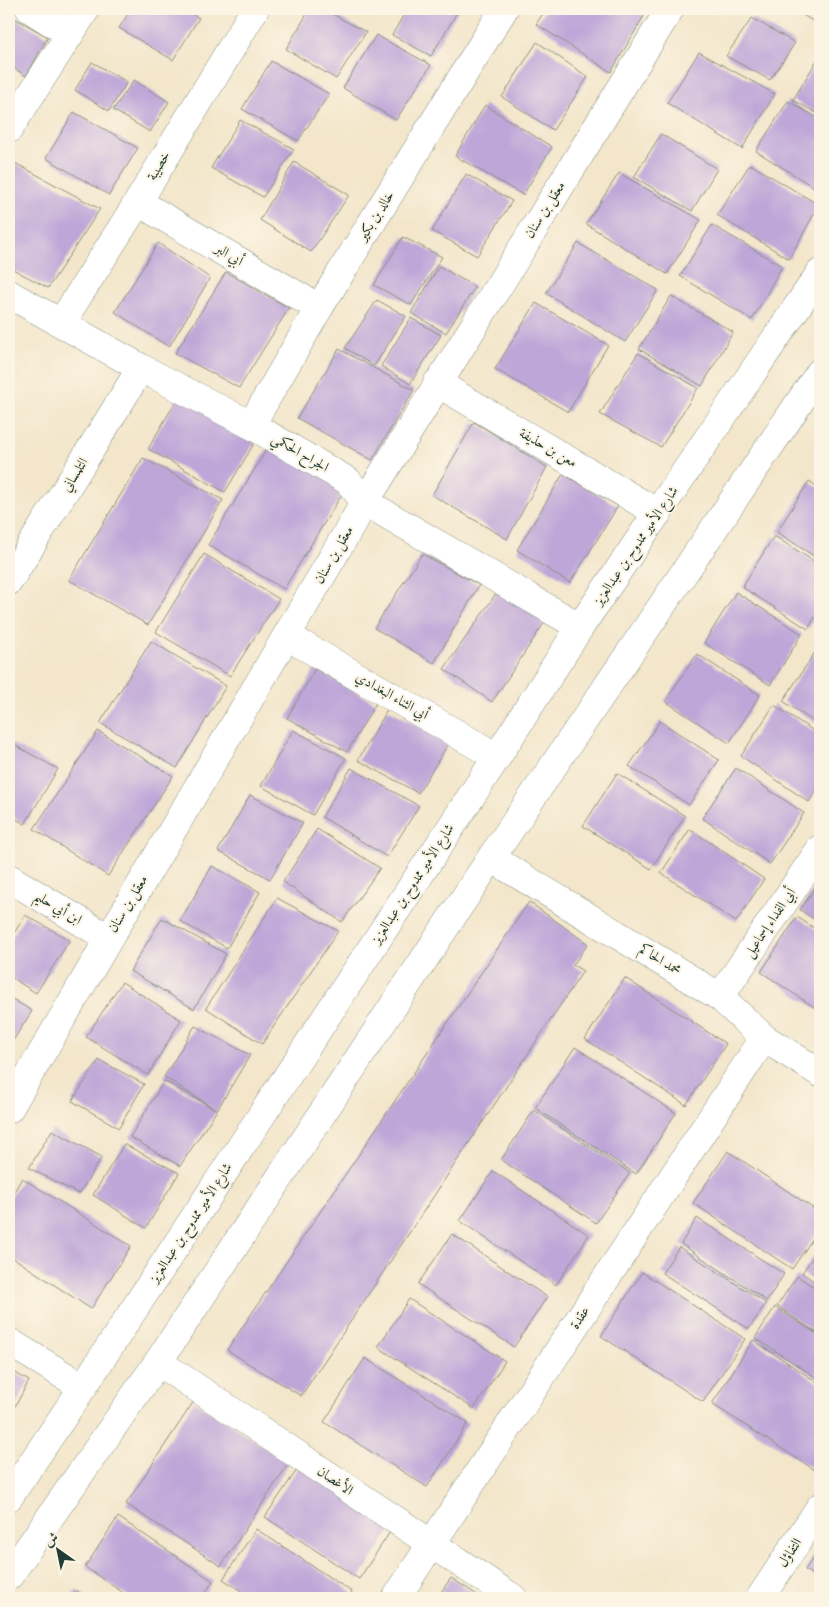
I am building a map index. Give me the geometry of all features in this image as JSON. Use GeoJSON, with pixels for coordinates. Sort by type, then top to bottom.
{"type":"FeatureCollection","features":[{"type":"Feature","properties":{"kind":"street"},"geometry":{"type":"LineString","coordinates":[[30,9],[70,34]]}},
{"type":"Feature","properties":{"kind":"street"},"geometry":{"type":"LineString","coordinates":[[9,129],[86,9]]}},
{"type":"Feature","properties":{"kind":"street","name":"خصيبة"},"geometry":{"type":"LineString","coordinates":[[61,323],[138,202],[256,9]]}},
{"type":"Feature","properties":{"kind":"street","name":"خالد بن بكير"},"geometry":{"type":"LineString","coordinates":[[250,425],[319,308],[504,9]]}},
{"type":"Feature","properties":{"kind":"street","name":"معقل بن سنان"},"geometry":{"type":"LineString","coordinates":[[9,1108],[365,502],[670,9]]}},
{"type":"Feature","properties":{"kind":"street","name":"أبي البر"},"geometry":{"type":"LineString","coordinates":[[138,202],[319,308]]}},
{"type":"Feature","properties":{"kind":"street","name":"شارع الأمير ممدوح بن عبدالعزيز"},"geometry":{"type":"LineString","coordinates":[[9,1497],[83,1387],[580,627],[820,273]]}},
{"type":"Feature","properties":{"kind":"street","name":"الجراح الحكمي"},"geometry":{"type":"LineString","coordinates":[[9,294],[141,368],[250,425],[348,481],[365,502],[580,627]]}},
{"type":"Feature","properties":{"kind":"street","name":"التلمساني"},"geometry":{"type":"LineString","coordinates":[[9,581],[141,368]]}},
{"type":"Feature","properties":{"kind":"street"},"geometry":{"type":"LineString","coordinates":[[9,1576],[158,1362],[491,858],[820,372]]}},
{"type":"Feature","properties":{"kind":"street","name":"معن بن حذيفة"},"geometry":{"type":"LineString","coordinates":[[437,384],[658,513]]}},
{"type":"Feature","properties":{"kind":"street","name":"أبي الثناء البغدادي"},"geometry":{"type":"LineString","coordinates":[[287,636],[497,756]]}},
{"type":"Feature","properties":{"kind":"street","name":"أبي الفداء إسماعيل"},"geometry":{"type":"LineString","coordinates":[[720,997],[820,849]]}},
{"type":"Feature","properties":{"kind":"street","name":"محمد الحاكم"},"geometry":{"type":"LineString","coordinates":[[491,858],[720,997],[764,1038],[820,1073]]}},
{"type":"Feature","properties":{"kind":"street","name":"ابن أبي حليم"},"geometry":{"type":"LineString","coordinates":[[9,878],[108,938]]}},
{"type":"Feature","properties":{"kind":"street","name":"عقدة"},"geometry":{"type":"LineString","coordinates":[[396,1598],[764,1038]]}},
{"type":"Feature","properties":{"kind":"street"},"geometry":{"type":"LineString","coordinates":[[9,1342],[83,1387]]}},
{"type":"Feature","properties":{"kind":"street","name":"الأغصان"},"geometry":{"type":"LineString","coordinates":[[158,1362],[514,1598]]}},
{"type":"Feature","properties":{"kind":"street","name":"التفاؤل"},"geometry":{"type":"LineString","coordinates":[[772,1594],[820,1507]]}},
{"type":"Feature","properties":{"kind":"building"},"geometry":{"type":"Polygon","coordinates":[[[131,9],[183,9],[199,18],[173,60],[119,28],[131,9]]]}},
{"type":"Feature","properties":{"kind":"building"},"geometry":{"type":"Polygon","coordinates":[[[310,9],[323,9],[366,32],[336,79],[286,49],[310,9]]]}},
{"type":"Feature","properties":{"kind":"building"},"geometry":{"type":"Polygon","coordinates":[[[363,9],[380,9],[376,16],[363,9]]]}},
{"type":"Feature","properties":{"kind":"building"},"geometry":{"type":"Polygon","coordinates":[[[407,9],[459,9],[431,56],[392,35],[407,9]]]}},
{"type":"Feature","properties":{"kind":"building"},"geometry":{"type":"Polygon","coordinates":[[[546,9],[632,9],[644,16],[611,72],[536,24],[546,9]]]}},
{"type":"Feature","properties":{"kind":"building"},"geometry":{"type":"Polygon","coordinates":[[[793,9],[820,9],[820,16],[816,23],[793,9]]]}},
{"type":"Feature","properties":{"kind":"building"},"geometry":{"type":"Polygon","coordinates":[[[9,15],[48,37],[26,76],[9,65],[9,15]]]}},
{"type":"Feature","properties":{"kind":"building"},"geometry":{"type":"Polygon","coordinates":[[[752,18],[795,43],[770,80],[726,56],[752,18]]]}},
{"type":"Feature","properties":{"kind":"building"},"geometry":{"type":"Polygon","coordinates":[[[376,35],[431,65],[396,120],[343,88],[376,35]]]}},
{"type":"Feature","properties":{"kind":"building"},"geometry":{"type":"Polygon","coordinates":[[[537,42],[588,77],[553,130],[502,97],[537,42]]]}},
{"type":"Feature","properties":{"kind":"building"},"geometry":{"type":"Polygon","coordinates":[[[699,52],[775,94],[742,149],[667,103],[699,52]]]}},
{"type":"Feature","properties":{"kind":"building"},"geometry":{"type":"Polygon","coordinates":[[[820,55],[820,115],[793,100],[820,55]]]}},
{"type":"Feature","properties":{"kind":"building"},"geometry":{"type":"Polygon","coordinates":[[[271,61],[329,94],[298,141],[242,109],[271,61]]]}},
{"type":"Feature","properties":{"kind":"building"},"geometry":{"type":"Polygon","coordinates":[[[92,62],[127,82],[109,111],[75,90],[92,62]]]}},
{"type":"Feature","properties":{"kind":"building"},"geometry":{"type":"Polygon","coordinates":[[[134,80],[169,102],[150,132],[113,110],[134,80]]]}},
{"type":"Feature","properties":{"kind":"building"},"geometry":{"type":"Polygon","coordinates":[[[788,101],[820,119],[820,191],[756,151],[788,101]]]}},
{"type":"Feature","properties":{"kind":"building"},"geometry":{"type":"Polygon","coordinates":[[[485,105],[552,147],[523,195],[455,156],[485,105]]]}},
{"type":"Feature","properties":{"kind":"building"},"geometry":{"type":"Polygon","coordinates":[[[74,112],[138,148],[109,195],[46,158],[74,112]]]}},
{"type":"Feature","properties":{"kind":"building"},"geometry":{"type":"Polygon","coordinates":[[[240,120],[294,149],[263,197],[211,168],[240,120]]]}},
{"type":"Feature","properties":{"kind":"building"},"geometry":{"type":"Polygon","coordinates":[[[661,134],[717,169],[692,211],[634,177],[661,134]]]}},
{"type":"Feature","properties":{"kind":"building"},"geometry":{"type":"Polygon","coordinates":[[[294,162],[349,195],[311,252],[260,220],[294,162]]]}},
{"type":"Feature","properties":{"kind":"building"},"geometry":{"type":"Polygon","coordinates":[[[15,163],[100,209],[48,288],[9,267],[9,174],[15,163]]]}},
{"type":"Feature","properties":{"kind":"building"},"geometry":{"type":"Polygon","coordinates":[[[750,164],[819,205],[789,259],[717,215],[750,164]]]}},
{"type":"Feature","properties":{"kind":"building"},"geometry":{"type":"Polygon","coordinates":[[[619,173],[701,220],[667,274],[586,224],[619,173]]]}},
{"type":"Feature","properties":{"kind":"building"},"geometry":{"type":"Polygon","coordinates":[[[466,174],[512,201],[477,256],[432,231],[466,174]]]}},
{"type":"Feature","properties":{"kind":"building"},"geometry":{"type":"Polygon","coordinates":[[[712,225],[782,266],[752,320],[680,276],[712,225]]]}},
{"type":"Feature","properties":{"kind":"building"},"geometry":{"type":"Polygon","coordinates":[[[403,237],[442,257],[411,305],[374,285],[403,237]]]}},
{"type":"Feature","properties":{"kind":"building"},"geometry":{"type":"Polygon","coordinates":[[[158,243],[210,278],[169,347],[115,312],[158,243]]]}},
{"type":"Feature","properties":{"kind":"building"},"geometry":{"type":"Polygon","coordinates":[[[578,243],[658,290],[625,342],[546,293],[578,243]]]}},
{"type":"Feature","properties":{"kind":"building"},"geometry":{"type":"Polygon","coordinates":[[[439,266],[475,287],[446,333],[411,313],[439,266]]]}},
{"type":"Feature","properties":{"kind":"building"},"geometry":{"type":"Polygon","coordinates":[[[226,272],[289,308],[239,388],[175,353],[226,272]]]}},
{"type":"Feature","properties":{"kind":"building"},"geometry":{"type":"Polygon","coordinates":[[[671,296],[733,332],[702,386],[639,349],[671,296]]]}},
{"type":"Feature","properties":{"kind":"building"},"geometry":{"type":"Polygon","coordinates":[[[377,300],[406,316],[374,366],[345,348],[377,300]]]}},
{"type":"Feature","properties":{"kind":"building"},"geometry":{"type":"Polygon","coordinates":[[[536,303],[608,345],[568,412],[495,369],[536,303]]]}},
{"type":"Feature","properties":{"kind":"building"},"geometry":{"type":"Polygon","coordinates":[[[411,318],[441,335],[410,384],[381,366],[411,318]]]}},
{"type":"Feature","properties":{"kind":"building"},"geometry":{"type":"Polygon","coordinates":[[[339,349],[414,390],[372,460],[297,418],[339,349]]]}},
{"type":"Feature","properties":{"kind":"building"},"geometry":{"type":"Polygon","coordinates":[[[638,353],[698,388],[661,447],[600,414],[638,353]]]}},
{"type":"Feature","properties":{"kind":"building"},"geometry":{"type":"Polygon","coordinates":[[[180,394],[258,437],[225,492],[148,449],[180,394]]]}},
{"type":"Feature","properties":{"kind":"building"},"geometry":{"type":"Polygon","coordinates":[[[474,422],[547,467],[507,539],[432,495],[474,422]]]}},
{"type":"Feature","properties":{"kind":"building"},"geometry":{"type":"Polygon","coordinates":[[[270,444],[345,489],[284,589],[208,545],[270,444]]]}},
{"type":"Feature","properties":{"kind":"building"},"geometry":{"type":"Polygon","coordinates":[[[143,458],[223,500],[148,625],[69,580],[143,458]]]}},
{"type":"Feature","properties":{"kind":"building"},"geometry":{"type":"Polygon","coordinates":[[[563,474],[618,506],[570,583],[517,550],[563,474]]]}},
{"type":"Feature","properties":{"kind":"building"},"geometry":{"type":"Polygon","coordinates":[[[809,481],[820,488],[820,560],[777,532],[809,481]]]}},
{"type":"Feature","properties":{"kind":"building"},"geometry":{"type":"Polygon","coordinates":[[[774,536],[820,565],[820,609],[808,629],[742,587],[774,536]]]}},
{"type":"Feature","properties":{"kind":"building"},"geometry":{"type":"Polygon","coordinates":[[[204,554],[279,599],[230,676],[156,632],[204,554]]]}},
{"type":"Feature","properties":{"kind":"building"},"geometry":{"type":"Polygon","coordinates":[[[422,554],[479,585],[434,663],[374,628],[422,554]]]}},
{"type":"Feature","properties":{"kind":"building"},"geometry":{"type":"Polygon","coordinates":[[[502,585],[550,614],[492,702],[444,669],[502,585]]]}},
{"type":"Feature","properties":{"kind":"building"},"geometry":{"type":"Polygon","coordinates":[[[736,592],[802,634],[770,685],[704,643],[736,592]]]}},
{"type":"Feature","properties":{"kind":"building"},"geometry":{"type":"Polygon","coordinates":[[[151,641],[226,686],[177,768],[100,723],[151,641]]]}},
{"type":"Feature","properties":{"kind":"building"},"geometry":{"type":"Polygon","coordinates":[[[820,647],[820,726],[783,701],[820,647]]]}},
{"type":"Feature","properties":{"kind":"building"},"geometry":{"type":"Polygon","coordinates":[[[697,654],[760,695],[729,743],[665,701],[697,654]]]}},
{"type":"Feature","properties":{"kind":"building"},"geometry":{"type":"Polygon","coordinates":[[[315,669],[376,703],[347,752],[287,718],[315,669]]]}},
{"type":"Feature","properties":{"kind":"building"},"geometry":{"type":"Polygon","coordinates":[[[774,705],[820,735],[820,785],[809,802],[741,756],[774,705]]]}},
{"type":"Feature","properties":{"kind":"building"},"geometry":{"type":"Polygon","coordinates":[[[388,709],[449,743],[418,793],[358,760],[388,709]]]}},
{"type":"Feature","properties":{"kind":"building"},"geometry":{"type":"Polygon","coordinates":[[[660,721],[719,760],[689,805],[629,766],[660,721]]]}},
{"type":"Feature","properties":{"kind":"building"},"geometry":{"type":"Polygon","coordinates":[[[293,730],[346,758],[313,815],[261,786],[293,730]]]}},
{"type":"Feature","properties":{"kind":"building"},"geometry":{"type":"Polygon","coordinates":[[[98,731],[173,776],[108,876],[34,829],[98,731]]]}},
{"type":"Feature","properties":{"kind":"building"},"geometry":{"type":"Polygon","coordinates":[[[9,742],[58,769],[25,824],[9,815],[9,742]]]}},
{"type":"Feature","properties":{"kind":"building"},"geometry":{"type":"Polygon","coordinates":[[[351,768],[419,806],[387,857],[322,817],[351,768]]]}},
{"type":"Feature","properties":{"kind":"building"},"geometry":{"type":"Polygon","coordinates":[[[736,768],[804,813],[770,864],[702,818],[736,768]]]}},
{"type":"Feature","properties":{"kind":"building"},"geometry":{"type":"Polygon","coordinates":[[[617,773],[685,816],[651,869],[583,826],[617,773]]]}},
{"type":"Feature","properties":{"kind":"building"},"geometry":{"type":"Polygon","coordinates":[[[250,795],[303,823],[270,879],[218,851],[250,795]]]}},
{"type":"Feature","properties":{"kind":"building"},"geometry":{"type":"Polygon","coordinates":[[[317,829],[380,868],[342,922],[283,882],[317,829]]]}},
{"type":"Feature","properties":{"kind":"building"},"geometry":{"type":"Polygon","coordinates":[[[690,829],[764,879],[736,922],[661,873],[690,829]]]}},
{"type":"Feature","properties":{"kind":"building"},"geometry":{"type":"Polygon","coordinates":[[[212,866],[260,892],[227,948],[180,921],[212,866]]]}},
{"type":"Feature","properties":{"kind":"building"},"geometry":{"type":"Polygon","coordinates":[[[820,880],[820,923],[800,910],[820,880]]]}},
{"type":"Feature","properties":{"kind":"building"},"geometry":{"type":"Polygon","coordinates":[[[277,898],[338,931],[262,1044],[206,1008],[277,898]]]}},
{"type":"Feature","properties":{"kind":"building"},"geometry":{"type":"Polygon","coordinates":[[[529,902],[588,944],[573,965],[583,971],[301,1396],[227,1350],[529,902]]]}},
{"type":"Feature","properties":{"kind":"building"},"geometry":{"type":"Polygon","coordinates":[[[25,915],[70,940],[36,993],[9,976],[9,942],[25,915]]]}},
{"type":"Feature","properties":{"kind":"building"},"geometry":{"type":"Polygon","coordinates":[[[797,917],[820,932],[820,1011],[761,972],[797,917]]]}},
{"type":"Feature","properties":{"kind":"building"},"geometry":{"type":"Polygon","coordinates":[[[162,918],[226,954],[194,1009],[130,971],[162,918]]]}},
{"type":"Feature","properties":{"kind":"building"},"geometry":{"type":"Polygon","coordinates":[[[625,978],[726,1044],[686,1105],[585,1039],[625,978]]]}},
{"type":"Feature","properties":{"kind":"building"},"geometry":{"type":"Polygon","coordinates":[[[122,982],[181,1020],[148,1075],[86,1037],[122,982]]]}},
{"type":"Feature","properties":{"kind":"building"},"geometry":{"type":"Polygon","coordinates":[[[9,997],[32,1011],[9,1047],[9,997]]]}},
{"type":"Feature","properties":{"kind":"building"},"geometry":{"type":"Polygon","coordinates":[[[195,1026],[250,1055],[217,1110],[164,1077],[195,1026]]]}},
{"type":"Feature","properties":{"kind":"building"},"geometry":{"type":"Polygon","coordinates":[[[575,1047],[676,1113],[636,1174],[535,1108],[575,1047]]]}},
{"type":"Feature","properties":{"kind":"building"},"geometry":{"type":"Polygon","coordinates":[[[99,1060],[144,1084],[119,1128],[72,1101],[99,1060]]]}},
{"type":"Feature","properties":{"kind":"building"},"geometry":{"type":"Polygon","coordinates":[[[164,1081],[217,1110],[180,1166],[130,1137],[164,1081]]]}},
{"type":"Feature","properties":{"kind":"building"},"geometry":{"type":"Polygon","coordinates":[[[534,1110],[630,1173],[596,1223],[501,1160],[534,1110]]]}},
{"type":"Feature","properties":{"kind":"building"},"geometry":{"type":"Polygon","coordinates":[[[52,1130],[102,1157],[79,1194],[29,1168],[52,1130]]]}},
{"type":"Feature","properties":{"kind":"building"},"geometry":{"type":"Polygon","coordinates":[[[124,1144],[179,1173],[146,1228],[93,1195],[124,1144]]]}},
{"type":"Feature","properties":{"kind":"building"},"geometry":{"type":"Polygon","coordinates":[[[728,1151],[820,1213],[820,1228],[792,1269],[693,1203],[728,1151]]]}},
{"type":"Feature","properties":{"kind":"building"},"geometry":{"type":"Polygon","coordinates":[[[493,1171],[589,1235],[556,1285],[460,1221],[493,1171]]]}},
{"type":"Feature","properties":{"kind":"building"},"geometry":{"type":"Polygon","coordinates":[[[22,1178],[131,1246],[91,1309],[9,1255],[9,1201],[22,1178]]]}},
{"type":"Feature","properties":{"kind":"building"},"geometry":{"type":"Polygon","coordinates":[[[697,1218],[784,1274],[767,1301],[681,1244],[697,1218]]]}},
{"type":"Feature","properties":{"kind":"building"},"geometry":{"type":"Polygon","coordinates":[[[452,1234],[547,1297],[514,1347],[418,1284],[452,1234]]]}},
{"type":"Feature","properties":{"kind":"building"},"geometry":{"type":"Polygon","coordinates":[[[679,1247],[766,1303],[749,1329],[662,1273],[679,1247]]]}},
{"type":"Feature","properties":{"kind":"building"},"geometry":{"type":"Polygon","coordinates":[[[820,1247],[820,1285],[802,1273],[820,1247]]]}},
{"type":"Feature","properties":{"kind":"building"},"geometry":{"type":"Polygon","coordinates":[[[642,1272],[745,1339],[703,1402],[601,1336],[642,1272]]]}},
{"type":"Feature","properties":{"kind":"building"},"geometry":{"type":"Polygon","coordinates":[[[797,1276],[820,1291],[820,1335],[777,1306],[797,1276]]]}},
{"type":"Feature","properties":{"kind":"building"},"geometry":{"type":"Polygon","coordinates":[[[409,1299],[505,1361],[474,1409],[378,1347],[409,1299]]]}},
{"type":"Feature","properties":{"kind":"building"},"geometry":{"type":"Polygon","coordinates":[[[775,1307],[820,1336],[820,1380],[755,1338],[775,1307]]]}},
{"type":"Feature","properties":{"kind":"building"},"geometry":{"type":"Polygon","coordinates":[[[753,1340],[820,1384],[820,1462],[815,1470],[712,1404],[753,1340]]]}},
{"type":"Feature","properties":{"kind":"building"},"geometry":{"type":"Polygon","coordinates":[[[365,1358],[468,1423],[427,1487],[324,1422],[365,1358]]]}},
{"type":"Feature","properties":{"kind":"building"},"geometry":{"type":"Polygon","coordinates":[[[9,1369],[29,1381],[9,1417],[9,1369]]]}},
{"type":"Feature","properties":{"kind":"building"},"geometry":{"type":"Polygon","coordinates":[[[194,1401],[289,1463],[221,1566],[126,1504],[194,1401]]]}},
{"type":"Feature","properties":{"kind":"building"},"geometry":{"type":"Polygon","coordinates":[[[299,1467],[392,1529],[359,1579],[265,1517],[299,1467]]]}},
{"type":"Feature","properties":{"kind":"building"},"geometry":{"type":"Polygon","coordinates":[[[118,1517],[213,1581],[202,1598],[131,1598],[85,1567],[118,1517]]]}},
{"type":"Feature","properties":{"kind":"building"},"geometry":{"type":"Polygon","coordinates":[[[256,1529],[352,1592],[348,1598],[252,1598],[223,1579],[256,1529]]]}},
{"type":"Feature","properties":{"kind":"building"},"geometry":{"type":"Polygon","coordinates":[[[820,1547],[820,1580],[805,1570],[820,1547]]]}},
{"type":"Feature","properties":{"kind":"building"},"geometry":{"type":"Polygon","coordinates":[[[451,1578],[482,1598],[437,1598],[451,1578]]]}},
{"type":"Feature","properties":{"kind":"building"},"geometry":{"type":"Polygon","coordinates":[[[76,1590],[88,1598],[70,1598],[76,1590]]]}},
{"type":"Feature","properties":{"kind":"building"},"geometry":{"type":"Polygon","coordinates":[[[221,1593],[229,1598],[217,1598],[221,1593]]]}}]}
